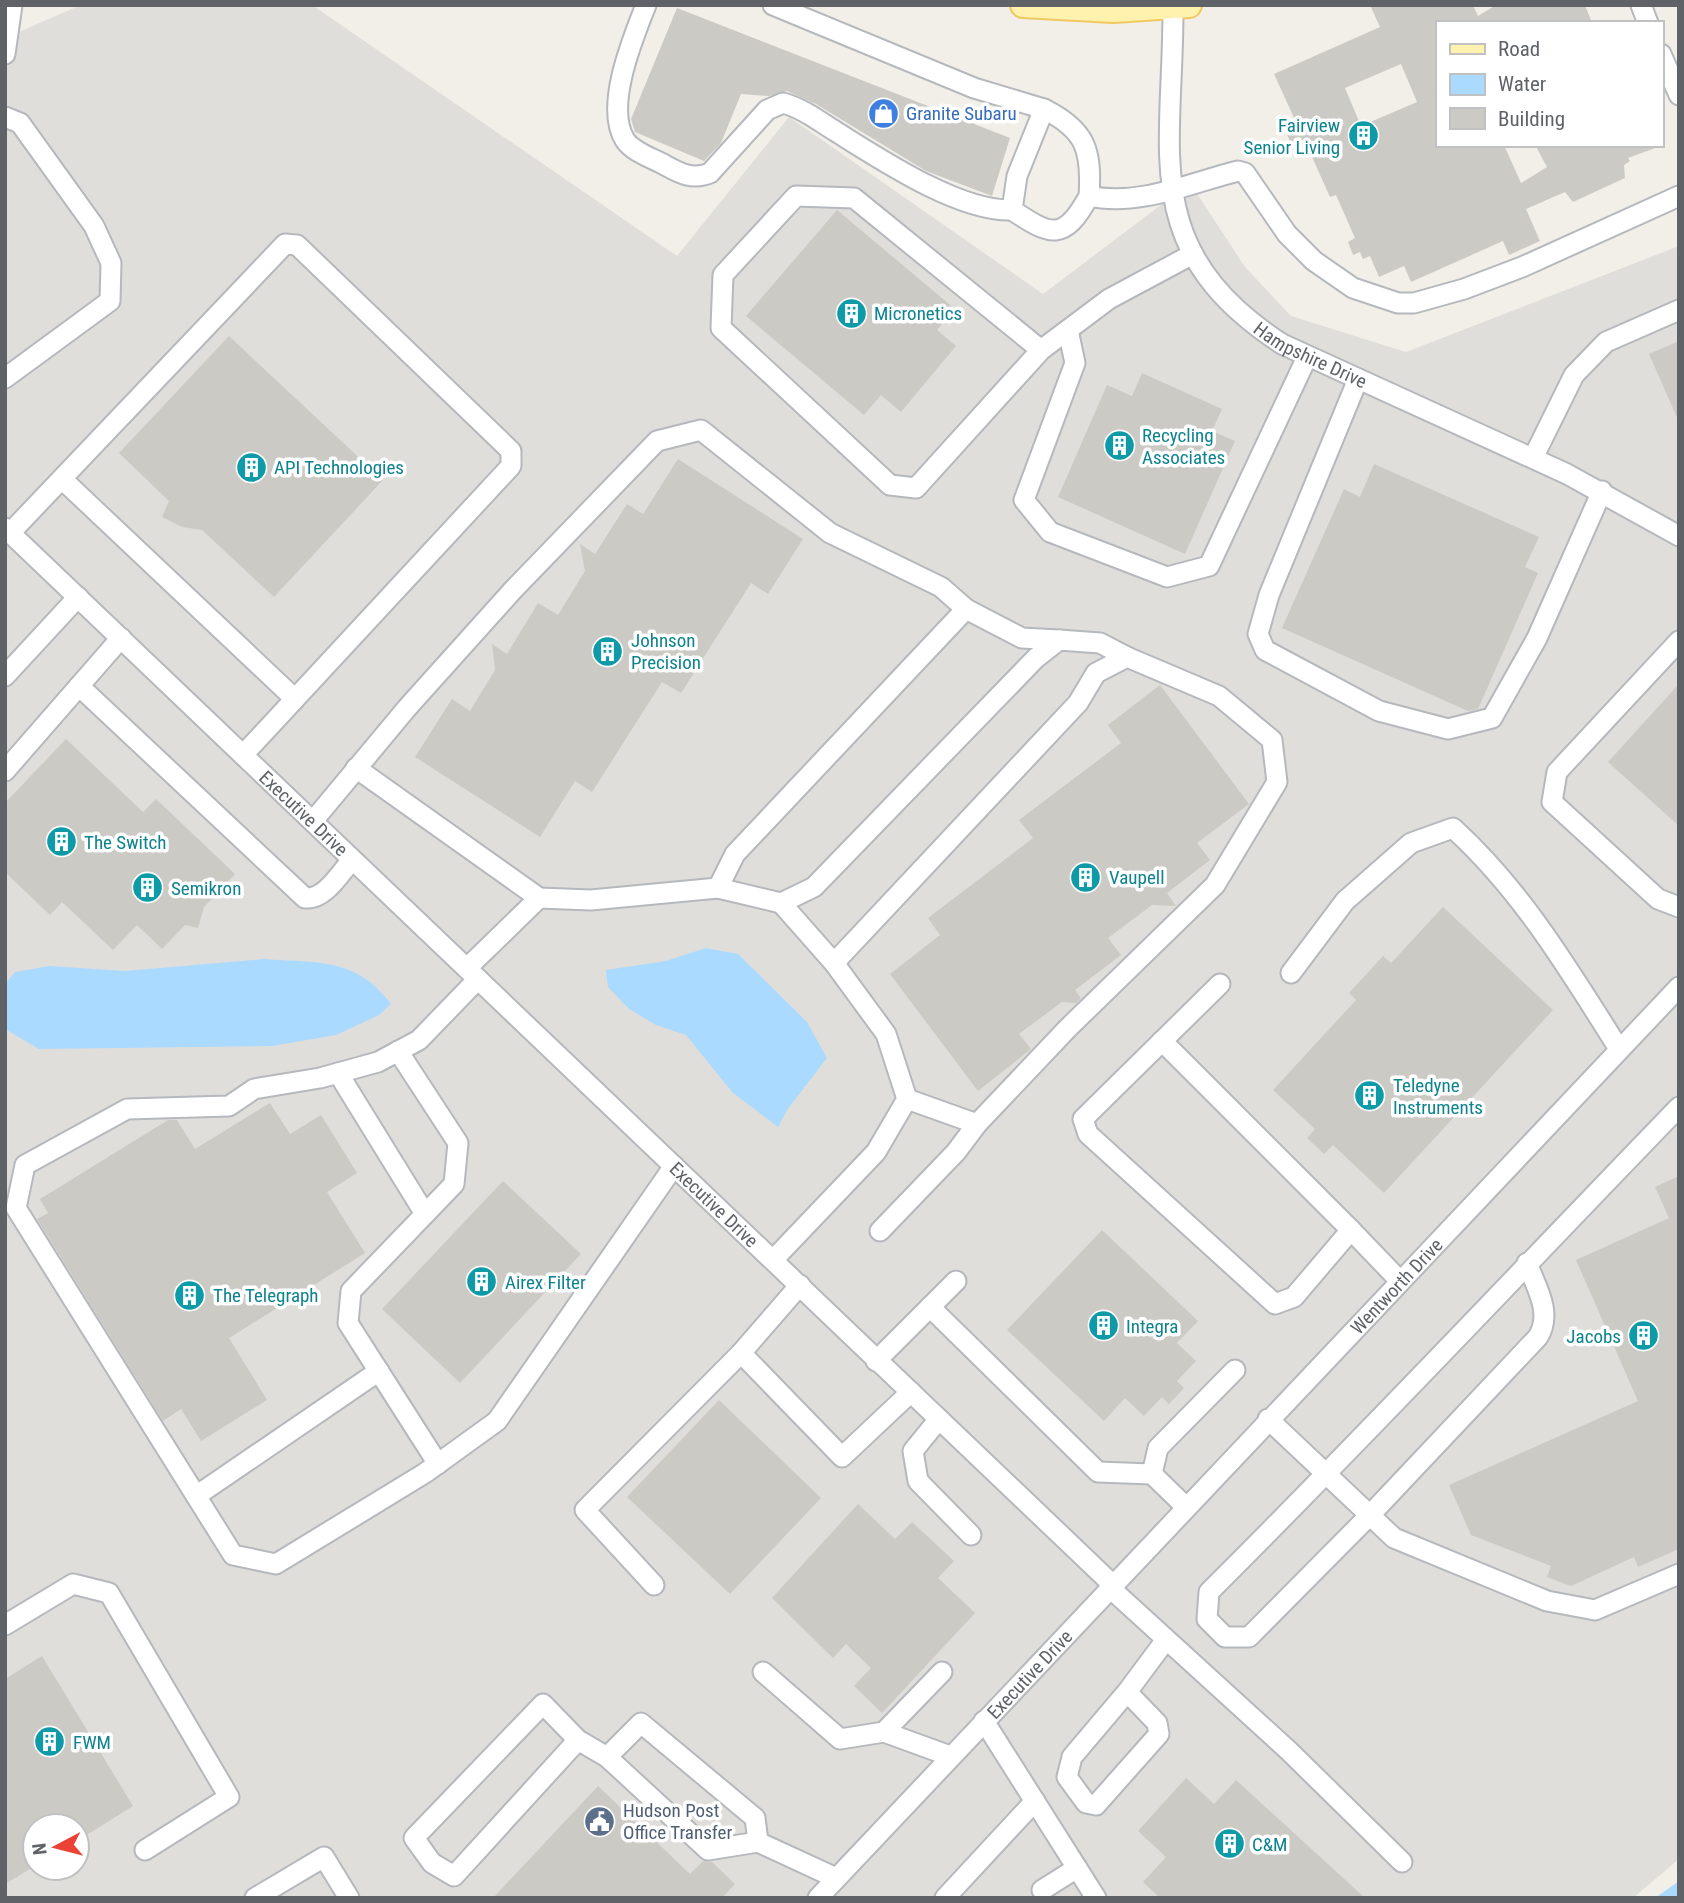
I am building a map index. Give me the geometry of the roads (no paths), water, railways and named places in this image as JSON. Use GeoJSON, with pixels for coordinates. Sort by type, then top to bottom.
{"type":"FeatureCollection","features":[{"type":"Feature","properties":{"kind":"main road"},"geometry":{"type":"LineString","coordinates":[[1023,5],[1113,10],[1176,6]]}},
{"type":"Feature","properties":{"kind":"street"},"geometry":{"type":"LineString","coordinates":[[5,54],[12,5]]}},
{"type":"Feature","properties":{"kind":"street"},"geometry":{"type":"LineString","coordinates":[[646,5],[621,71],[620,128],[625,141],[635,150],[687,176],[700,177],[710,173],[767,110],[783,103],[806,113],[903,171],[968,203],[988,209],[1012,211],[1048,232],[1058,230],[1082,210],[1089,195],[1091,171],[1080,133],[1067,120],[1044,109],[974,88],[773,5]]}},
{"type":"Feature","properties":{"kind":"street","name":"Hampshire Drive"},"geometry":{"type":"LineString","coordinates":[[1176,6],[1168,131],[1171,188],[1176,211],[1193,254],[1222,293],[1244,316],[1282,344],[1602,491],[1679,536]]}},
{"type":"Feature","properties":{"kind":"street"},"geometry":{"type":"LineString","coordinates":[[1663,61],[1672,93]]}},
{"type":"Feature","properties":{"kind":"street"},"geometry":{"type":"LineString","coordinates":[[1012,211],[1017,176],[1044,109]]}},
{"type":"Feature","properties":{"kind":"street"},"geometry":{"type":"LineString","coordinates":[[5,117],[20,123],[56,170],[94,226],[111,263],[110,301],[5,377]]}},
{"type":"Feature","properties":{"kind":"street"},"geometry":{"type":"LineString","coordinates":[[1089,195],[1112,201],[1131,199],[1238,171],[1245,173],[1287,234],[1314,261],[1353,288],[1398,303],[1432,299],[1499,276],[1679,196]]}},
{"type":"Feature","properties":{"kind":"street"},"geometry":{"type":"LineString","coordinates":[[1041,350],[854,198],[796,196],[723,275],[721,328],[890,485],[915,488],[1041,350],[1109,299],[1193,254]]}},
{"type":"Feature","properties":{"kind":"street"},"geometry":{"type":"LineString","coordinates":[[8,531],[62,479],[285,244],[297,245],[511,451],[511,466],[243,755]]}},
{"type":"Feature","properties":{"kind":"street"},"geometry":{"type":"LineString","coordinates":[[1533,458],[1574,375],[1606,342],[1679,310]]}},
{"type":"Feature","properties":{"kind":"street"},"geometry":{"type":"LineString","coordinates":[[1068,330],[1075,363],[1024,500],[1050,532],[1167,577],[1209,566],[1307,357]]}},
{"type":"Feature","properties":{"kind":"street"},"geometry":{"type":"LineString","coordinates":[[1358,379],[1269,595],[1258,634],[1265,650],[1379,711],[1448,729],[1492,718],[1537,638],[1602,491]]}},
{"type":"Feature","properties":{"kind":"street"},"geometry":{"type":"LineString","coordinates":[[313,821],[356,768],[513,590],[657,441],[701,430],[830,533],[941,587],[966,609],[1022,638],[1100,643],[1220,696],[1272,740],[1277,782],[1215,885],[1068,1028],[880,1231]]}},
{"type":"Feature","properties":{"kind":"street"},"geometry":{"type":"LineString","coordinates":[[62,479],[295,699]]}},
{"type":"Feature","properties":{"kind":"street","name":"Executive Drive"},"geometry":{"type":"LineString","coordinates":[[8,531],[1111,1586],[818,1898]]}},
{"type":"Feature","properties":{"kind":"street"},"geometry":{"type":"LineString","coordinates":[[5,676],[78,597]]}},
{"type":"Feature","properties":{"kind":"street"},"geometry":{"type":"LineString","coordinates":[[718,888],[735,854],[966,609]]}},
{"type":"Feature","properties":{"kind":"street"},"geometry":{"type":"LineString","coordinates":[[5,771],[121,638]]}},
{"type":"Feature","properties":{"kind":"street"},"geometry":{"type":"LineString","coordinates":[[781,903],[814,887],[1036,658],[1059,640]]}},
{"type":"Feature","properties":{"kind":"street"},"geometry":{"type":"LineString","coordinates":[[1679,641],[1557,772],[1552,802],[1658,899],[1679,907]]}},
{"type":"Feature","properties":{"kind":"street"},"geometry":{"type":"LineString","coordinates":[[834,963],[1078,703],[1096,673],[1127,657]]}},
{"type":"Feature","properties":{"kind":"street"},"geometry":{"type":"LineString","coordinates":[[79,686],[305,898],[313,899],[322,894],[352,860]]}},
{"type":"Feature","properties":{"kind":"street"},"geometry":{"type":"LineString","coordinates":[[356,768],[539,898],[591,900],[718,888],[781,903],[834,963],[886,1034],[907,1099],[876,1152],[773,1260]]}},
{"type":"Feature","properties":{"kind":"street"},"geometry":{"type":"LineString","coordinates":[[1291,973],[1345,901],[1410,843],[1453,828],[1485,857],[1539,922],[1619,1049]]}},
{"type":"Feature","properties":{"kind":"street"},"geometry":{"type":"LineString","coordinates":[[539,898],[472,973],[419,1040],[378,1062],[338,1073],[254,1089],[229,1106],[127,1109],[25,1166],[16,1208],[233,1555],[276,1564],[438,1464],[497,1421],[674,1166]]}},
{"type":"Feature","properties":{"kind":"street"},"geometry":{"type":"LineString","coordinates":[[1220,984],[1083,1119],[1088,1134],[1275,1304],[1294,1297],[1351,1230]]}},
{"type":"Feature","properties":{"kind":"street","name":"Wentworth Drive"},"geometry":{"type":"LineString","coordinates":[[1111,1586],[1679,986]]}},
{"type":"Feature","properties":{"kind":"street"},"geometry":{"type":"LineString","coordinates":[[1162,1041],[1400,1281]]}},
{"type":"Feature","properties":{"kind":"street"},"geometry":{"type":"LineString","coordinates":[[398,1051],[458,1143],[454,1184],[351,1291],[348,1323],[438,1464]]}},
{"type":"Feature","properties":{"kind":"street"},"geometry":{"type":"LineString","coordinates":[[338,1073],[425,1214]]}},
{"type":"Feature","properties":{"kind":"street"},"geometry":{"type":"LineString","coordinates":[[907,1099],[977,1124]]}},
{"type":"Feature","properties":{"kind":"street"},"geometry":{"type":"LineString","coordinates":[[1527,1263],[1545,1310],[1544,1327],[1370,1515],[1249,1637],[1225,1637],[1207,1619],[1209,1592],[1327,1475],[1527,1263],[1679,1107]]}},
{"type":"Feature","properties":{"kind":"street"},"geometry":{"type":"LineString","coordinates":[[876,1361],[956,1281]]}},
{"type":"Feature","properties":{"kind":"street"},"geometry":{"type":"LineString","coordinates":[[654,1585],[585,1510],[741,1353],[800,1286]]}},
{"type":"Feature","properties":{"kind":"street"},"geometry":{"type":"LineString","coordinates":[[930,1307],[1098,1472],[1152,1474],[1186,1507]]}},
{"type":"Feature","properties":{"kind":"street"},"geometry":{"type":"LineString","coordinates":[[741,1353],[842,1457],[911,1392]]}},
{"type":"Feature","properties":{"kind":"street"},"geometry":{"type":"LineString","coordinates":[[1152,1474],[1158,1448],[1235,1370]]}},
{"type":"Feature","properties":{"kind":"street"},"geometry":{"type":"LineString","coordinates":[[196,1496],[379,1371]]}},
{"type":"Feature","properties":{"kind":"street"},"geometry":{"type":"LineString","coordinates":[[939,1419],[913,1451],[918,1481],[971,1535]]}},
{"type":"Feature","properties":{"kind":"street"},"geometry":{"type":"LineString","coordinates":[[1268,1419],[1394,1538],[1547,1601],[1595,1610],[1679,1574]]}},
{"type":"Feature","properties":{"kind":"street"},"geometry":{"type":"LineString","coordinates":[[5,1625],[73,1584],[109,1593],[229,1797],[145,1850]]}},
{"type":"Feature","properties":{"kind":"street"},"geometry":{"type":"LineString","coordinates":[[1111,1586],[1165,1641],[1289,1752],[1402,1862]]}},
{"type":"Feature","properties":{"kind":"street"},"geometry":{"type":"LineString","coordinates":[[1127,1692],[1157,1723],[1159,1734],[1096,1805],[1086,1804],[1067,1777],[1072,1757],[1127,1692],[1165,1641]]}},
{"type":"Feature","properties":{"kind":"street"},"geometry":{"type":"LineString","coordinates":[[763,1672],[840,1738],[884,1732],[950,1756]]}},
{"type":"Feature","properties":{"kind":"street"},"geometry":{"type":"LineString","coordinates":[[884,1732],[942,1672]]}},
{"type":"Feature","properties":{"kind":"street"},"geometry":{"type":"LineString","coordinates":[[578,1740],[454,1876],[432,1863],[414,1838],[542,1704],[578,1740],[607,1757],[708,1850],[758,1842],[836,1878]]}},
{"type":"Feature","properties":{"kind":"street"},"geometry":{"type":"LineString","coordinates":[[984,1721],[1096,1898]]}},
{"type":"Feature","properties":{"kind":"street"},"geometry":{"type":"LineString","coordinates":[[607,1757],[641,1723],[755,1818],[758,1842]]}},
{"type":"Feature","properties":{"kind":"street"},"geometry":{"type":"LineString","coordinates":[[945,1898],[1035,1801]]}},
{"type":"Feature","properties":{"kind":"street"},"geometry":{"type":"LineString","coordinates":[[255,1898],[324,1857],[349,1898]]}},
{"type":"Feature","properties":{"kind":"street"},"geometry":{"type":"LineString","coordinates":[[1042,1890],[1077,1868]]}},
{"type":"Feature","properties":{"kind":"water"},"geometry":{"type":"Polygon","coordinates":[[[706,948],[738,954],[807,1022],[827,1058],[787,1110],[778,1127],[732,1092],[686,1035],[656,1025],[629,1009],[608,987],[606,970],[666,961],[706,948]]]}},
{"type":"Feature","properties":{"kind":"water"},"geometry":{"type":"Polygon","coordinates":[[[264,959],[334,965],[349,970],[378,989],[391,1004],[379,1015],[336,1035],[272,1046],[39,1049],[5,1029],[5,984],[15,972],[49,966],[125,971],[264,959]]]}},
{"type":"Feature","properties":{"kind":"water"},"geometry":{"type":"Polygon","coordinates":[[[1679,1881],[1679,1898],[1655,1898],[1679,1881]]]}},
{"type":"Feature","properties":{"kind":"place","name":"Granite Subaru"},"geometry":{"type":"Point","coordinates":[883,113]}},
{"type":"Feature","properties":{"kind":"place","name":"Fairview Senior Living"},"geometry":{"type":"Point","coordinates":[1363,136]}},
{"type":"Feature","properties":{"kind":"place","name":"Micronetics"},"geometry":{"type":"Point","coordinates":[851,313]}},
{"type":"Feature","properties":{"kind":"place","name":"Recycling Associates"},"geometry":{"type":"Point","coordinates":[1119,446]}},
{"type":"Feature","properties":{"kind":"place","name":"API Technologies"},"geometry":{"type":"Point","coordinates":[251,467]}},
{"type":"Feature","properties":{"kind":"place","name":"Johnson Precision"},"geometry":{"type":"Point","coordinates":[608,651]}},
{"type":"Feature","properties":{"kind":"place","name":"The Switch"},"geometry":{"type":"Point","coordinates":[61,842]}},
{"type":"Feature","properties":{"kind":"place","name":"Vaupell"},"geometry":{"type":"Point","coordinates":[1086,877]}},
{"type":"Feature","properties":{"kind":"place","name":"Semikron"},"geometry":{"type":"Point","coordinates":[148,888]}},
{"type":"Feature","properties":{"kind":"place","name":"Teledyne Instruments"},"geometry":{"type":"Point","coordinates":[1370,1096]}},
{"type":"Feature","properties":{"kind":"place","name":"Airex Filter"},"geometry":{"type":"Point","coordinates":[482,1282]}},
{"type":"Feature","properties":{"kind":"place","name":"The Telegraph"},"geometry":{"type":"Point","coordinates":[190,1295]}},
{"type":"Feature","properties":{"kind":"place","name":"Integra"},"geometry":{"type":"Point","coordinates":[1103,1326]}},
{"type":"Feature","properties":{"kind":"place","name":"Jacobs"},"geometry":{"type":"Point","coordinates":[1644,1336]}},
{"type":"Feature","properties":{"kind":"place","name":"FWM"},"geometry":{"type":"Point","coordinates":[50,1742]}},
{"type":"Feature","properties":{"kind":"place","name":"Hudson Post Office Transfer"},"geometry":{"type":"Point","coordinates":[600,1821]}},
{"type":"Feature","properties":{"kind":"place","name":"C&M"},"geometry":{"type":"Point","coordinates":[1229,1844]}}]}
